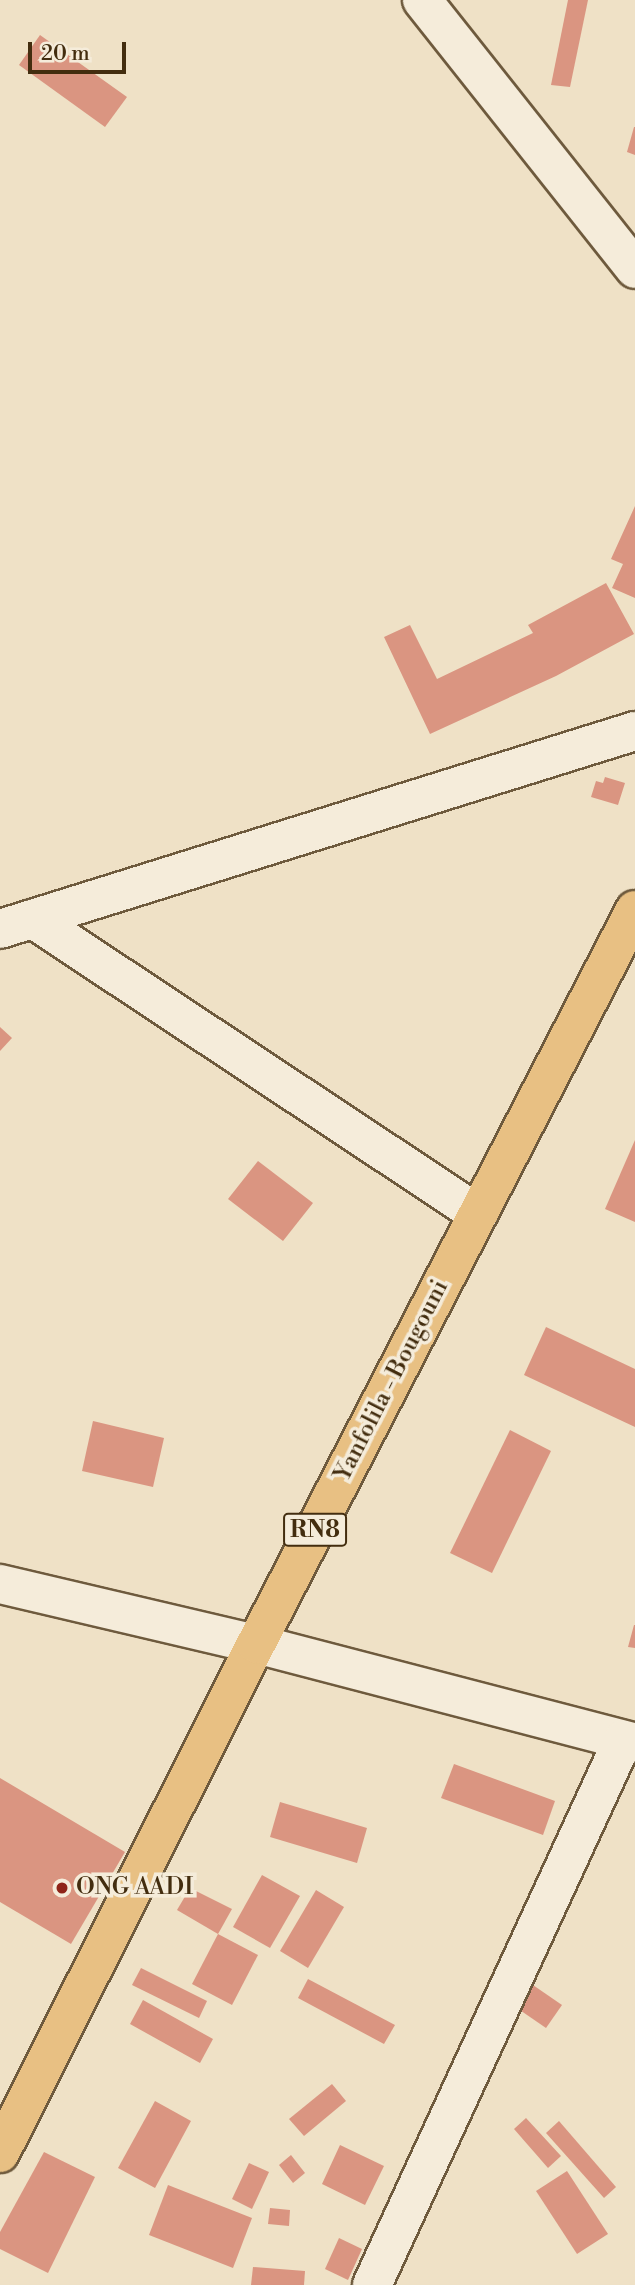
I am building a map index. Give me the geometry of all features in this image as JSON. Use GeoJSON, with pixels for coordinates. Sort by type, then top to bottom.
{"type":"FeatureCollection","features":[{"type":"Feature","properties":{"kind":"main road","name":"Yanfolila - Bougouni"},"geometry":{"type":"LineString","coordinates":[[0,2153],[256,1644],[635,910]]}},
{"type":"Feature","properties":{"kind":"street"},"geometry":{"type":"LineString","coordinates":[[422,0],[635,269]]}},
{"type":"Feature","properties":{"kind":"street"},"geometry":{"type":"LineString","coordinates":[[16,924],[635,731]]}},
{"type":"Feature","properties":{"kind":"street"},"geometry":{"type":"LineString","coordinates":[[16,924],[478,1214]]}},
{"type":"Feature","properties":{"kind":"street"},"geometry":{"type":"LineString","coordinates":[[0,1584],[256,1644],[629,1742],[372,2285]]}},
{"type":"Feature","properties":{"kind":"building"},"geometry":{"type":"Polygon","coordinates":[[[568,0],[588,0],[570,87],[551,85],[568,0]]]}},
{"type":"Feature","properties":{"kind":"building"},"geometry":{"type":"Polygon","coordinates":[[[40,35],[127,97],[105,127],[19,65],[40,35]]]}},
{"type":"Feature","properties":{"kind":"building"},"geometry":{"type":"Polygon","coordinates":[[[635,127],[635,155],[627,152],[635,127]]]}},
{"type":"Feature","properties":{"kind":"building"},"geometry":{"type":"Polygon","coordinates":[[[635,506],[635,598],[612,588],[623,564],[611,559],[635,506]]]}},
{"type":"Feature","properties":{"kind":"building"},"geometry":{"type":"Polygon","coordinates":[[[606,583],[634,634],[556,676],[430,734],[384,637],[410,625],[437,679],[533,633],[528,625],[606,583]]]}},
{"type":"Feature","properties":{"kind":"building"},"geometry":{"type":"Polygon","coordinates":[[[605,777],[625,783],[618,805],[591,797],[596,781],[603,783],[605,777]]]}},
{"type":"Feature","properties":{"kind":"building"},"geometry":{"type":"Polygon","coordinates":[[[0,1027],[12,1038],[0,1051],[0,1027]]]}},
{"type":"Feature","properties":{"kind":"building"},"geometry":{"type":"Polygon","coordinates":[[[635,1140],[635,1222],[605,1209],[635,1140]]]}},
{"type":"Feature","properties":{"kind":"building"},"geometry":{"type":"Polygon","coordinates":[[[258,1161],[313,1203],[283,1241],[228,1199],[258,1161]]]}},
{"type":"Feature","properties":{"kind":"building"},"geometry":{"type":"Polygon","coordinates":[[[546,1327],[635,1369],[635,1427],[524,1375],[546,1327]]]}},
{"type":"Feature","properties":{"kind":"building"},"geometry":{"type":"Polygon","coordinates":[[[93,1421],[164,1438],[153,1487],[82,1471],[93,1421]]]}},
{"type":"Feature","properties":{"kind":"building"},"geometry":{"type":"Polygon","coordinates":[[[510,1430],[551,1451],[492,1573],[450,1553],[510,1430]]]}},
{"type":"Feature","properties":{"kind":"building"},"geometry":{"type":"Polygon","coordinates":[[[635,1625],[635,1648],[628,1647],[635,1625]]]}},
{"type":"Feature","properties":{"kind":"building"},"geometry":{"type":"Polygon","coordinates":[[[454,1764],[555,1801],[543,1835],[441,1798],[454,1764]]]}},
{"type":"Feature","properties":{"kind":"building"},"geometry":{"type":"Polygon","coordinates":[[[0,1778],[125,1852],[71,1944],[0,1902],[0,1778]]]}},
{"type":"Feature","properties":{"kind":"building"},"geometry":{"type":"Polygon","coordinates":[[[280,1802],[367,1828],[357,1863],[270,1837],[280,1802]]]}},
{"type":"Feature","properties":{"kind":"building"},"geometry":{"type":"Polygon","coordinates":[[[262,1875],[300,1896],[270,1948],[233,1927],[262,1875]]]}},
{"type":"Feature","properties":{"kind":"building"},"geometry":{"type":"Polygon","coordinates":[[[190,1888],[232,1909],[218,1934],[177,1910],[190,1888]]]}},
{"type":"Feature","properties":{"kind":"building"},"geometry":{"type":"Polygon","coordinates":[[[316,1890],[344,1907],[308,1968],[280,1951],[316,1890]]]}},
{"type":"Feature","properties":{"kind":"building"},"geometry":{"type":"Polygon","coordinates":[[[218,1934],[258,1955],[232,2005],[192,1984],[218,1934]]]}},
{"type":"Feature","properties":{"kind":"building"},"geometry":{"type":"Polygon","coordinates":[[[141,1968],[207,2001],[199,2018],[132,1985],[141,1968]]]}},
{"type":"Feature","properties":{"kind":"building"},"geometry":{"type":"Polygon","coordinates":[[[308,1979],[395,2025],[384,2044],[298,1998],[308,1979]]]}},
{"type":"Feature","properties":{"kind":"building"},"geometry":{"type":"Polygon","coordinates":[[[530,1983],[562,2005],[546,2028],[514,2006],[530,1983]]]}},
{"type":"Feature","properties":{"kind":"building"},"geometry":{"type":"Polygon","coordinates":[[[143,2000],[213,2039],[200,2063],[130,2024],[143,2000]]]}},
{"type":"Feature","properties":{"kind":"building"},"geometry":{"type":"Polygon","coordinates":[[[332,2084],[346,2101],[304,2136],[289,2119],[332,2084]]]}},
{"type":"Feature","properties":{"kind":"building"},"geometry":{"type":"Polygon","coordinates":[[[155,2101],[191,2121],[155,2188],[118,2168],[155,2101]]]}},
{"type":"Feature","properties":{"kind":"building"},"geometry":{"type":"Polygon","coordinates":[[[526,2118],[561,2156],[548,2168],[514,2129],[526,2118]]]}},
{"type":"Feature","properties":{"kind":"building"},"geometry":{"type":"Polygon","coordinates":[[[559,2121],[616,2187],[604,2198],[546,2133],[559,2121]]]}},
{"type":"Feature","properties":{"kind":"building"},"geometry":{"type":"Polygon","coordinates":[[[340,2145],[384,2166],[365,2205],[322,2184],[340,2145]]]}},
{"type":"Feature","properties":{"kind":"building"},"geometry":{"type":"Polygon","coordinates":[[[44,2152],[95,2177],[48,2273],[0,2249],[0,2232],[44,2152]]]}},
{"type":"Feature","properties":{"kind":"building"},"geometry":{"type":"Polygon","coordinates":[[[291,2155],[305,2173],[293,2183],[279,2165],[291,2155]]]}},
{"type":"Feature","properties":{"kind":"building"},"geometry":{"type":"Polygon","coordinates":[[[249,2163],[269,2172],[252,2209],[232,2199],[249,2163]]]}},
{"type":"Feature","properties":{"kind":"building"},"geometry":{"type":"Polygon","coordinates":[[[567,2171],[608,2234],[577,2254],[536,2191],[567,2171]]]}},
{"type":"Feature","properties":{"kind":"building"},"geometry":{"type":"Polygon","coordinates":[[[168,2185],[252,2218],[233,2268],[149,2235],[168,2185]]]}},
{"type":"Feature","properties":{"kind":"building"},"geometry":{"type":"Polygon","coordinates":[[[270,2208],[290,2210],[289,2226],[268,2224],[270,2208]]]}},
{"type":"Feature","properties":{"kind":"building"},"geometry":{"type":"Polygon","coordinates":[[[339,2238],[362,2249],[348,2280],[325,2269],[339,2238]]]}},
{"type":"Feature","properties":{"kind":"building"},"geometry":{"type":"Polygon","coordinates":[[[253,2267],[305,2271],[304,2285],[251,2285],[253,2267]]]}},
{"type":"Feature","properties":{"kind":"place","name":"ONG AADI"},"geometry":{"type":"Point","coordinates":[62,1888]}}]}
